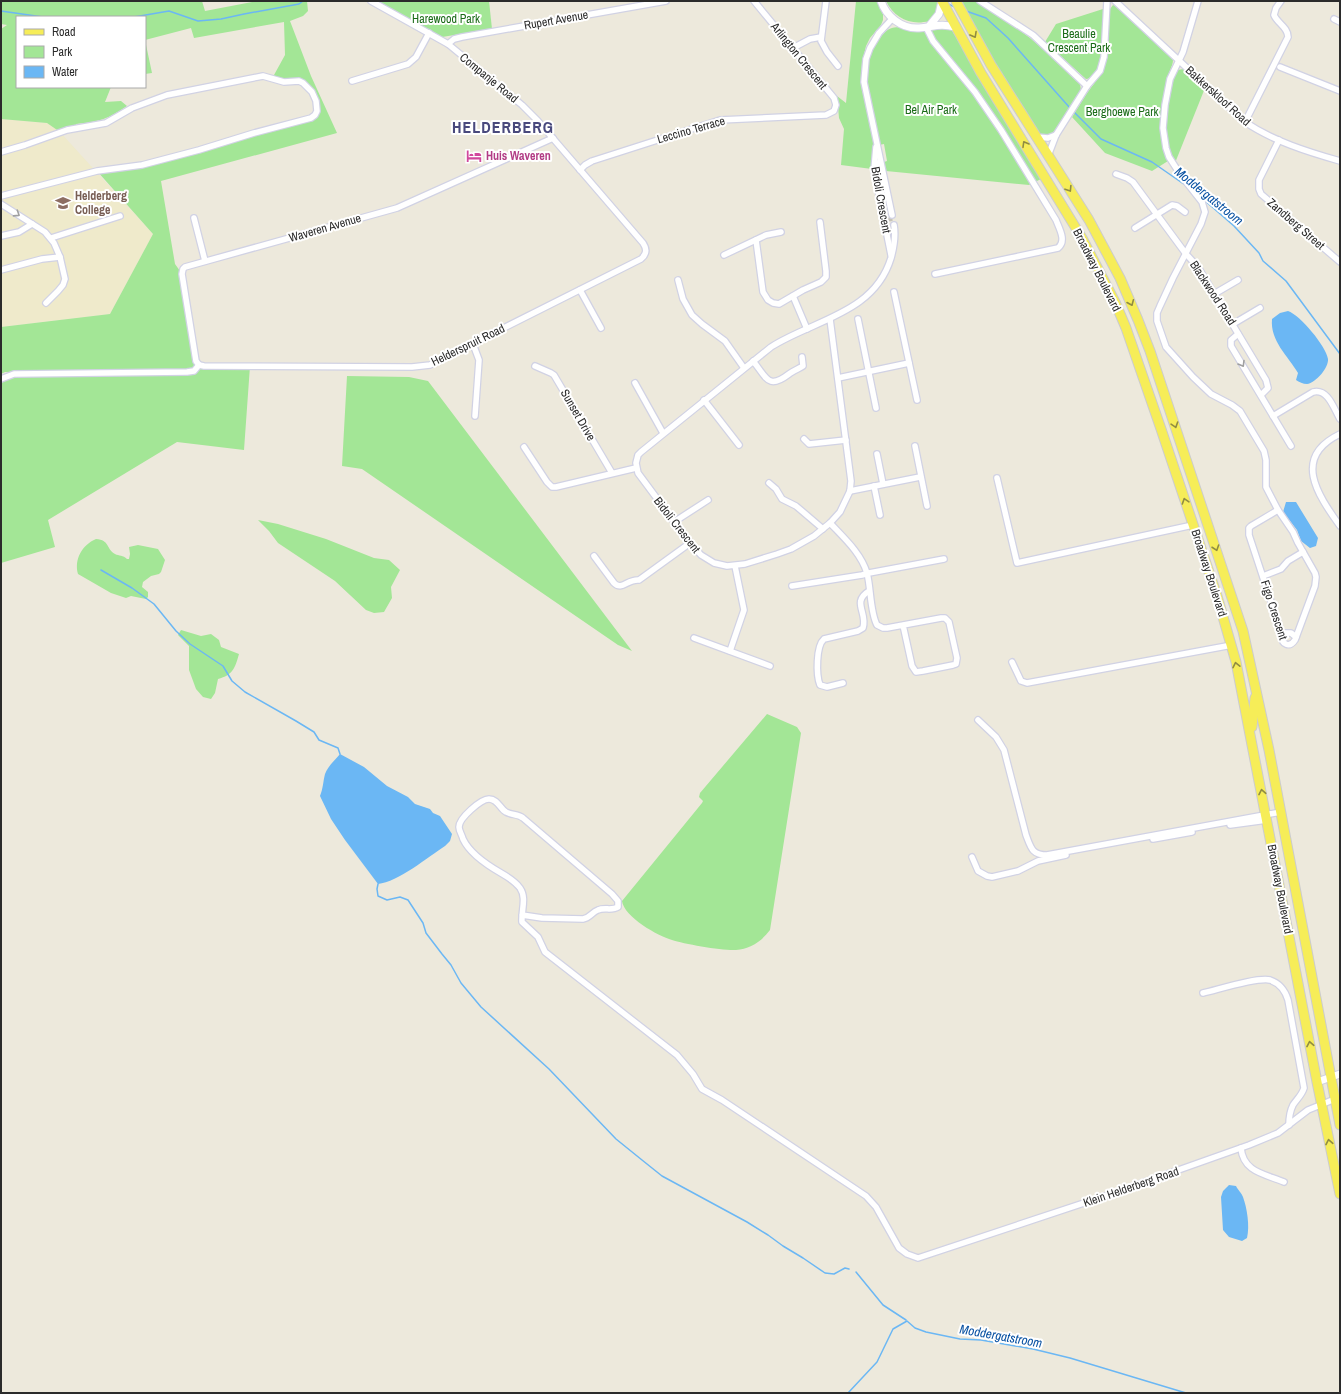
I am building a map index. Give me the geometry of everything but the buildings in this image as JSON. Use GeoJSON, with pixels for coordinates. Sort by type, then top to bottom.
{"type":"FeatureCollection","features":[{"type":"Feature","properties":{"kind":"main road","name":"Broadway Boulevard"},"geometry":{"type":"LineString","coordinates":[[942,1],[981,73],[1082,238],[1103,278],[1126,328],[1193,525],[1232,644],[1340,1194]]}},
{"type":"Feature","properties":{"kind":"main road","name":"Broadway Boulevard"},"geometry":{"type":"LineString","coordinates":[[956,1],[991,65],[1102,243],[1120,278],[1150,351],[1243,631],[1258,694],[1340,1125]]}},
{"type":"Feature","properties":{"kind":"main road"},"geometry":{"type":"LineString","coordinates":[[1250,734],[1255,698],[1258,694]]}},
{"type":"Feature","properties":{"kind":"main road"},"geometry":{"type":"LineString","coordinates":[[1274,857],[1289,854]]}},
{"type":"Feature","properties":{"kind":"street","name":"Companje Road"},"geometry":{"type":"LineString","coordinates":[[371,1],[448,44],[522,105],[553,138],[643,243],[646,252]]}},
{"type":"Feature","properties":{"kind":"street","name":"Rupert Avenue"},"geometry":{"type":"LineString","coordinates":[[448,44],[454,39],[462,36],[666,1]]}},
{"type":"Feature","properties":{"kind":"street","name":"Arlington Crescent"},"geometry":{"type":"LineString","coordinates":[[754,1],[835,99],[836,108],[832,113]]}},
{"type":"Feature","properties":{"kind":"street"},"geometry":{"type":"LineString","coordinates":[[826,1],[821,37],[824,48],[838,66]]}},
{"type":"Feature","properties":{"kind":"street"},"geometry":{"type":"LineString","coordinates":[[881,1],[885,11],[892,19],[912,28],[943,24],[955,27]]}},
{"type":"Feature","properties":{"kind":"street"},"geometry":{"type":"LineString","coordinates":[[928,26],[939,14],[942,1]]}},
{"type":"Feature","properties":{"kind":"street"},"geometry":{"type":"LineString","coordinates":[[980,1],[1033,35],[1087,86]]}},
{"type":"Feature","properties":{"kind":"street"},"geometry":{"type":"LineString","coordinates":[[1048,156],[1056,136],[1087,86],[1097,76],[1103,64],[1107,1]]}},
{"type":"Feature","properties":{"kind":"street","name":"Bakkerskloof Road"},"geometry":{"type":"LineString","coordinates":[[1115,1],[1245,122],[1255,129],[1279,140],[1315,154],[1340,161]]}},
{"type":"Feature","properties":{"kind":"street"},"geometry":{"type":"LineString","coordinates":[[1179,60],[1183,52],[1198,1]]}},
{"type":"Feature","properties":{"kind":"street"},"geometry":{"type":"LineString","coordinates":[[1245,122],[1288,37],[1287,31],[1277,21],[1274,15],[1274,12],[1281,1]]}},
{"type":"Feature","properties":{"kind":"street","name":"Bidoli Crescent"},"geometry":{"type":"LineString","coordinates":[[877,159],[887,191],[889,216],[877,159],[876,143],[865,91],[864,73],[866,59],[874,40],[892,19]]}},
{"type":"Feature","properties":{"kind":"street"},"geometry":{"type":"LineString","coordinates":[[1334,19],[1340,22]]}},
{"type":"Feature","properties":{"kind":"street"},"geometry":{"type":"LineString","coordinates":[[928,26],[933,41],[975,92],[1001,130],[1056,220],[1062,236],[1061,245],[1058,248],[934,274]]}},
{"type":"Feature","properties":{"kind":"street"},"geometry":{"type":"LineString","coordinates":[[352,81],[408,64],[416,56],[429,33]]}},
{"type":"Feature","properties":{"kind":"street"},"geometry":{"type":"LineString","coordinates":[[793,48],[810,39],[821,37]]}},
{"type":"Feature","properties":{"kind":"street","name":"Figo Crescent"},"geometry":{"type":"LineString","coordinates":[[1179,60],[1170,79],[1165,105],[1163,128],[1166,148],[1169,157],[1180,174],[1202,202],[1205,212],[1201,224],[1157,313],[1157,321],[1164,342],[1174,356],[1206,391],[1240,411],[1264,451],[1266,460],[1266,487],[1315,573],[1316,582],[1294,643],[1286,645],[1282,641],[1282,635],[1248,531],[1252,526],[1278,510]]}},
{"type":"Feature","properties":{"kind":"street"},"geometry":{"type":"LineString","coordinates":[[1280,66],[1340,91]]}},
{"type":"Feature","properties":{"kind":"street"},"geometry":{"type":"LineString","coordinates":[[1,152],[67,130],[106,123],[132,108],[167,96],[262,76],[284,82],[298,81],[303,83],[312,92],[317,107],[315,115],[311,118],[254,133],[227,143],[142,165],[97,171],[1,196]]}},
{"type":"Feature","properties":{"kind":"street","name":"Leccino Terrace"},"geometry":{"type":"LineString","coordinates":[[580,170],[592,161],[720,120],[826,115],[832,113]]}},
{"type":"Feature","properties":{"kind":"street"},"geometry":{"type":"LineString","coordinates":[[1037,137],[1048,138],[1056,136]]}},
{"type":"Feature","properties":{"kind":"street","name":"Waveren Avenue"},"geometry":{"type":"LineString","coordinates":[[199,365],[196,361],[182,274],[185,267],[397,208],[553,138]]}},
{"type":"Feature","properties":{"kind":"street","name":"Zandberg Street"},"geometry":{"type":"LineString","coordinates":[[1279,140],[1259,180],[1259,189],[1261,194],[1339,259]]}},
{"type":"Feature","properties":{"kind":"street","name":"Bidoli Crescent"},"geometry":{"type":"LineString","coordinates":[[877,159],[874,170],[891,257]]}},
{"type":"Feature","properties":{"kind":"street","name":"Blackwood Road"},"geometry":{"type":"LineString","coordinates":[[1116,174],[1130,179],[1133,182],[1186,254],[1198,266],[1267,384],[1266,390],[1261,396]]}},
{"type":"Feature","properties":{"kind":"street"},"geometry":{"type":"LineString","coordinates":[[1,204],[45,232],[51,238],[60,257],[65,276],[64,282],[58,291],[46,303]]}},
{"type":"Feature","properties":{"kind":"street"},"geometry":{"type":"LineString","coordinates":[[1135,228],[1172,205],[1177,206],[1185,212]]}},
{"type":"Feature","properties":{"kind":"street"},"geometry":{"type":"LineString","coordinates":[[51,238],[120,216]]}},
{"type":"Feature","properties":{"kind":"street"},"geometry":{"type":"LineString","coordinates":[[194,218],[205,261]]}},
{"type":"Feature","properties":{"kind":"street"},"geometry":{"type":"LineString","coordinates":[[756,240],[765,295],[768,300],[776,304],[824,280],[826,277],[820,222]]}},
{"type":"Feature","properties":{"kind":"street"},"geometry":{"type":"LineString","coordinates":[[1,236],[19,232],[32,224]]}},
{"type":"Feature","properties":{"kind":"street","name":"Bidoli Crescent"},"geometry":{"type":"LineString","coordinates":[[830,319],[851,481],[850,491],[840,512],[830,524],[814,536],[791,548],[735,566],[720,566],[707,560],[700,555],[690,543],[638,474],[636,463],[638,455],[663,433],[777,343],[830,319],[854,306],[866,296],[883,277],[891,257],[894,243],[891,226],[891,257]]}},
{"type":"Feature","properties":{"kind":"street"},"geometry":{"type":"LineString","coordinates":[[724,255],[766,235],[781,232]]}},
{"type":"Feature","properties":{"kind":"street","name":"Helderspruit Road"},"geometry":{"type":"LineString","coordinates":[[199,365],[430,365],[641,259],[646,252]]}},
{"type":"Feature","properties":{"kind":"street"},"geometry":{"type":"LineString","coordinates":[[1,270],[42,259],[60,257]]}},
{"type":"Feature","properties":{"kind":"street"},"geometry":{"type":"LineString","coordinates":[[678,280],[683,299],[692,315],[725,341],[744,368]]}},
{"type":"Feature","properties":{"kind":"street"},"geometry":{"type":"LineString","coordinates":[[1214,294],[1238,280]]}},
{"type":"Feature","properties":{"kind":"street"},"geometry":{"type":"LineString","coordinates":[[580,290],[601,328]]}},
{"type":"Feature","properties":{"kind":"street"},"geometry":{"type":"LineString","coordinates":[[894,292],[917,400]]}},
{"type":"Feature","properties":{"kind":"street"},"geometry":{"type":"LineString","coordinates":[[793,296],[807,329]]}},
{"type":"Feature","properties":{"kind":"street"},"geometry":{"type":"LineString","coordinates":[[1233,324],[1260,308]]}},
{"type":"Feature","properties":{"kind":"street"},"geometry":{"type":"LineString","coordinates":[[858,319],[876,408]]}},
{"type":"Feature","properties":{"kind":"street"},"geometry":{"type":"LineString","coordinates":[[1238,334],[1231,340],[1231,346],[1291,446]]}},
{"type":"Feature","properties":{"kind":"street"},"geometry":{"type":"LineString","coordinates":[[473,344],[479,360],[475,416]]}},
{"type":"Feature","properties":{"kind":"street"},"geometry":{"type":"LineString","coordinates":[[754,361],[769,381],[775,382],[782,380],[793,371],[803,366],[802,357]]}},
{"type":"Feature","properties":{"kind":"street"},"geometry":{"type":"LineString","coordinates":[[838,378],[909,363]]}},
{"type":"Feature","properties":{"kind":"street"},"geometry":{"type":"LineString","coordinates":[[1,379],[14,374],[187,372],[194,371],[199,365]]}},
{"type":"Feature","properties":{"kind":"street","name":"Sunset Drive"},"geometry":{"type":"LineString","coordinates":[[535,366],[551,372],[557,378],[612,473]]}},
{"type":"Feature","properties":{"kind":"street"},"geometry":{"type":"LineString","coordinates":[[635,384],[663,433]]}},
{"type":"Feature","properties":{"kind":"street"},"geometry":{"type":"LineString","coordinates":[[1273,416],[1313,392],[1318,391],[1327,395],[1340,419]]}},
{"type":"Feature","properties":{"kind":"street"},"geometry":{"type":"LineString","coordinates":[[704,400],[739,445]]}},
{"type":"Feature","properties":{"kind":"street"},"geometry":{"type":"LineString","coordinates":[[1340,434],[1326,442],[1318,449],[1313,461],[1313,466],[1317,490],[1340,526]]}},
{"type":"Feature","properties":{"kind":"street"},"geometry":{"type":"LineString","coordinates":[[804,439],[809,444],[846,440]]}},
{"type":"Feature","properties":{"kind":"street"},"geometry":{"type":"LineString","coordinates":[[915,446],[927,506]]}},
{"type":"Feature","properties":{"kind":"street"},"geometry":{"type":"LineString","coordinates":[[524,447],[547,482],[552,487],[636,468]]}},
{"type":"Feature","properties":{"kind":"street"},"geometry":{"type":"LineString","coordinates":[[877,454],[883,484]]}},
{"type":"Feature","properties":{"kind":"street"},"geometry":{"type":"LineString","coordinates":[[850,491],[920,477]]}},
{"type":"Feature","properties":{"kind":"street"},"geometry":{"type":"LineString","coordinates":[[997,478],[1017,562],[1193,525]]}},
{"type":"Feature","properties":{"kind":"street"},"geometry":{"type":"LineString","coordinates":[[769,483],[776,489],[782,499],[796,506],[823,529]]}},
{"type":"Feature","properties":{"kind":"street"},"geometry":{"type":"LineString","coordinates":[[874,486],[880,515]]}},
{"type":"Feature","properties":{"kind":"street"},"geometry":{"type":"LineString","coordinates":[[674,522],[708,500]]}},
{"type":"Feature","properties":{"kind":"street"},"geometry":{"type":"LineString","coordinates":[[830,524],[857,553],[863,563],[867,573],[869,591],[876,623],[880,627],[887,628],[941,618],[948,620],[957,658],[956,664],[953,666],[916,672],[912,666],[904,625]]}},
{"type":"Feature","properties":{"kind":"street"},"geometry":{"type":"LineString","coordinates":[[594,556],[616,585],[621,586],[632,580],[639,580],[690,543]]}},
{"type":"Feature","properties":{"kind":"street"},"geometry":{"type":"LineString","coordinates":[[1263,576],[1280,569],[1288,561],[1303,552]]}},
{"type":"Feature","properties":{"kind":"street"},"geometry":{"type":"LineString","coordinates":[[792,586],[862,575],[944,558]]}},
{"type":"Feature","properties":{"kind":"street"},"geometry":{"type":"LineString","coordinates":[[730,651],[744,610],[735,566]]}},
{"type":"Feature","properties":{"kind":"street"},"geometry":{"type":"LineString","coordinates":[[843,683],[827,687],[820,685],[818,678],[819,645],[824,639],[858,631],[863,628],[864,622],[860,602],[869,591]]}},
{"type":"Feature","properties":{"kind":"street"},"geometry":{"type":"LineString","coordinates":[[1282,635],[1285,633],[1291,633],[1296,638]]}},
{"type":"Feature","properties":{"kind":"street"},"geometry":{"type":"LineString","coordinates":[[694,638],[770,666]]}},
{"type":"Feature","properties":{"kind":"street"},"geometry":{"type":"LineString","coordinates":[[1012,662],[1021,682],[1027,683],[1232,644]]}},
{"type":"Feature","properties":{"kind":"street"},"geometry":{"type":"LineString","coordinates":[[978,720],[996,738],[1004,750],[1028,842],[1031,848],[1038,854],[1048,854],[1266,817]]}},
{"type":"Feature","properties":{"kind":"street"},"geometry":{"type":"LineString","coordinates":[[488,799],[494,801],[506,812],[519,815],[523,818],[600,883],[616,898],[619,904],[615,909],[600,909],[589,917],[583,919],[542,918],[522,915],[522,893],[520,887],[510,878],[489,866],[469,850],[459,829],[460,824],[470,810],[488,799]]}},
{"type":"Feature","properties":{"kind":"street"},"geometry":{"type":"LineString","coordinates":[[972,857],[978,872],[992,877],[1022,870],[1044,859],[1232,825],[1281,812]]}},
{"type":"Feature","properties":{"kind":"street","name":"Klein Helderberg Road"},"geometry":{"type":"LineString","coordinates":[[522,915],[523,923],[538,937],[545,952],[676,1055],[693,1074],[702,1089],[722,1100],[866,1196],[876,1207],[899,1248],[907,1254],[918,1258],[1108,1195],[1242,1148],[1278,1133],[1308,1110],[1335,1098]]}},
{"type":"Feature","properties":{"kind":"street"},"geometry":{"type":"LineString","coordinates":[[1203,993],[1262,980],[1273,982],[1284,990],[1288,1000],[1304,1088],[1292,1106],[1289,1125]]}},
{"type":"Feature","properties":{"kind":"street"},"geometry":{"type":"LineString","coordinates":[[1317,1082],[1340,1074]]}},
{"type":"Feature","properties":{"kind":"street"},"geometry":{"type":"LineString","coordinates":[[1242,1148],[1243,1158],[1250,1167],[1260,1173],[1284,1182]]}},
{"type":"Feature","properties":{"kind":"shaded area","name":"Helderberg College"},"geometry":{"type":"Polygon","coordinates":[[[1,119],[47,123],[60,132],[153,234],[110,314],[1,327],[1,119]]]}},
{"type":"Feature","properties":{"kind":"green space"},"geometry":{"type":"Polygon","coordinates":[[[1,1],[202,1],[205,11],[257,1],[307,1],[308,11],[303,16],[290,21],[311,76],[337,133],[161,181],[175,264],[180,271],[195,366],[192,370],[5,372],[1,374],[1,327],[110,314],[153,234],[97,171],[142,165],[314,116],[316,101],[303,83],[274,79],[274,75],[285,55],[284,22],[194,38],[191,28],[146,40],[146,16],[16,16],[16,88],[111,88],[105,102],[121,101],[127,106],[103,119],[76,124],[77,128],[60,132],[47,123],[1,119],[1,29],[7,25],[1,24],[1,1]]]}},
{"type":"Feature","properties":{"kind":"green space","name":"Harewood Park"},"geometry":{"type":"Polygon","coordinates":[[[377,1],[489,1],[492,29],[442,37],[377,1]]]}},
{"type":"Feature","properties":{"kind":"green space"},"geometry":{"type":"Polygon","coordinates":[[[856,1],[877,1],[883,14],[881,25],[870,38],[866,46],[862,63],[861,77],[861,84],[874,145],[872,169],[841,165],[844,129],[839,118],[837,96],[846,103],[856,1]]]}},
{"type":"Feature","properties":{"kind":"green space"},"geometry":{"type":"Polygon","coordinates":[[[886,1],[937,1],[938,7],[929,21],[916,22],[898,16],[889,7],[886,1]]]}},
{"type":"Feature","properties":{"kind":"green space"},"geometry":{"type":"Polygon","coordinates":[[[961,1],[976,1],[1016,28],[1045,50],[1080,84],[1081,90],[1051,136],[1042,135],[1039,132],[986,48],[961,1]]]}},
{"type":"Feature","properties":{"kind":"green space","name":"Berghoewe Park"},"geometry":{"type":"Polygon","coordinates":[[[1113,5],[1119,7],[1173,60],[1165,90],[1161,121],[1162,141],[1168,161],[1152,171],[1105,153],[1072,117],[1102,73],[1105,66],[1109,12],[1113,5]]]}},
{"type":"Feature","properties":{"kind":"green space","name":"Beaulie Crescent Park"},"geometry":{"type":"Polygon","coordinates":[[[1104,9],[1100,60],[1097,69],[1092,76],[1086,79],[1045,42],[1056,24],[1104,9]]]}},
{"type":"Feature","properties":{"kind":"green space","name":"Bel Air Park"},"geometry":{"type":"Polygon","coordinates":[[[939,26],[951,29],[1041,179],[1029,185],[886,171],[884,162],[887,161],[884,144],[879,145],[868,90],[867,76],[873,50],[880,38],[892,28],[898,27],[919,32],[927,31],[939,26]]]}},
{"type":"Feature","properties":{"kind":"green space"},"geometry":{"type":"Polygon","coordinates":[[[146,45],[152,73],[146,74],[146,45]]]}},
{"type":"Feature","properties":{"kind":"green space","name":"Berghoewe Park"},"geometry":{"type":"Polygon","coordinates":[[[1183,69],[1205,88],[1175,163],[1168,146],[1166,122],[1174,79],[1178,70],[1183,69]]]}},
{"type":"Feature","properties":{"kind":"green space"},"geometry":{"type":"Polygon","coordinates":[[[199,365],[250,366],[244,450],[177,442],[48,520],[55,547],[1,563],[1,379],[7,376],[187,372],[199,365]]]}},
{"type":"Feature","properties":{"kind":"green space"},"geometry":{"type":"Polygon","coordinates":[[[347,376],[409,377],[428,381],[632,651],[618,645],[362,469],[342,466],[347,376]]]}},
{"type":"Feature","properties":{"kind":"green space"},"geometry":{"type":"Polygon","coordinates":[[[258,520],[278,524],[326,539],[374,558],[389,560],[400,570],[391,587],[392,598],[384,612],[374,613],[366,610],[335,581],[278,543],[258,520]]]}},
{"type":"Feature","properties":{"kind":"green space"},"geometry":{"type":"Polygon","coordinates":[[[96,539],[104,541],[112,552],[127,559],[129,559],[130,554],[129,547],[138,545],[158,549],[165,560],[159,574],[151,576],[143,582],[142,587],[148,592],[148,597],[146,599],[131,596],[126,598],[111,593],[78,574],[77,563],[80,553],[87,545],[96,539]]]}},
{"type":"Feature","properties":{"kind":"green space"},"geometry":{"type":"Polygon","coordinates":[[[181,630],[201,636],[211,634],[219,640],[221,647],[239,654],[233,670],[227,675],[218,679],[215,693],[211,699],[203,697],[196,689],[189,670],[189,646],[178,635],[181,630]]]}},
{"type":"Feature","properties":{"kind":"green space"},"geometry":{"type":"Polygon","coordinates":[[[767,714],[797,727],[801,733],[770,930],[755,944],[736,950],[714,948],[666,938],[642,925],[624,907],[622,901],[702,803],[703,801],[699,797],[700,793],[767,714]]]}},
{"type":"Feature","properties":{"kind":"water"},"geometry":{"type":"Polygon","coordinates":[[[1288,311],[1299,318],[1318,339],[1328,359],[1324,370],[1318,378],[1311,383],[1301,383],[1296,380],[1298,373],[1280,348],[1274,334],[1272,319],[1280,313],[1288,311]]]}},
{"type":"Feature","properties":{"kind":"water"},"geometry":{"type":"Polygon","coordinates":[[[1286,502],[1296,502],[1318,538],[1316,546],[1310,548],[1301,541],[1297,530],[1283,512],[1286,502]]]}},
{"type":"Feature","properties":{"kind":"water"},"geometry":{"type":"Polygon","coordinates":[[[340,754],[364,767],[387,786],[408,797],[415,804],[430,809],[433,813],[440,816],[452,834],[450,841],[404,874],[395,879],[378,884],[331,819],[320,796],[326,771],[340,754]]]}},
{"type":"Feature","properties":{"kind":"water"},"geometry":{"type":"Polygon","coordinates":[[[1229,1185],[1236,1186],[1242,1195],[1246,1206],[1248,1233],[1247,1238],[1242,1241],[1229,1237],[1223,1230],[1221,1197],[1223,1191],[1229,1185]]]}},
{"type":"Feature","properties":{"kind":"waterway"},"geometry":{"type":"LineString","coordinates":[[140,16],[169,11],[198,21],[221,19],[299,4],[303,1]]}},
{"type":"Feature","properties":{"kind":"waterway","name":"Moddergatstroom"},"geometry":{"type":"LineString","coordinates":[[948,4],[955,7]]}},
{"type":"Feature","properties":{"kind":"waterway"},"geometry":{"type":"LineString","coordinates":[[1,11],[36,16]]}},
{"type":"Feature","properties":{"kind":"waterway","name":"Moddergatstroom"},"geometry":{"type":"LineString","coordinates":[[966,11],[986,18],[1008,38],[1070,108]]}},
{"type":"Feature","properties":{"kind":"waterway","name":"Moddergatstroom"},"geometry":{"type":"LineString","coordinates":[[1075,113],[1101,139],[1152,162],[1188,187]]}},
{"type":"Feature","properties":{"kind":"waterway","name":"Moddergatstroom"},"geometry":{"type":"LineString","coordinates":[[1203,199],[1234,226],[1259,253],[1263,261],[1286,281],[1340,354]]}},
{"type":"Feature","properties":{"kind":"waterway"},"geometry":{"type":"LineString","coordinates":[[101,570],[132,588],[154,604],[176,631],[190,644],[223,666],[232,681],[245,692],[314,732],[319,740],[338,748],[340,754]]}},
{"type":"Feature","properties":{"kind":"waterway"},"geometry":{"type":"LineString","coordinates":[[378,884],[378,896],[387,900],[400,897],[408,900],[423,923],[426,933],[451,965],[461,983],[481,1007],[549,1069],[616,1139],[662,1176],[747,1222],[825,1273],[834,1274],[845,1268],[849,1269]]}},
{"type":"Feature","properties":{"kind":"waterway"},"geometry":{"type":"LineString","coordinates":[[856,1272],[883,1305],[906,1320]]}},
{"type":"Feature","properties":{"kind":"waterway","name":"Moddergatstroom"},"geometry":{"type":"LineString","coordinates":[[848,1393],[877,1362],[893,1329],[907,1321],[915,1328],[926,1332],[960,1339],[981,1340],[1033,1349],[1070,1358],[1186,1393]]}},
{"type":"Feature","properties":{"kind":"tunnel"},"geometry":{"type":"LineString","coordinates":[[889,216],[891,226]]}},
{"type":"Feature","properties":{"kind":"place","name":"Huis Waveren"},"geometry":{"type":"Point","coordinates":[474,156]}},
{"type":"Feature","properties":{"kind":"place","name":"Helderberg College"},"geometry":{"type":"Point","coordinates":[63,203]}},
{"type":"Feature","properties":{"kind":"district","name":"HELDERBERG"},"geometry":{"type":"Point","coordinates":[503,127]}}]}
